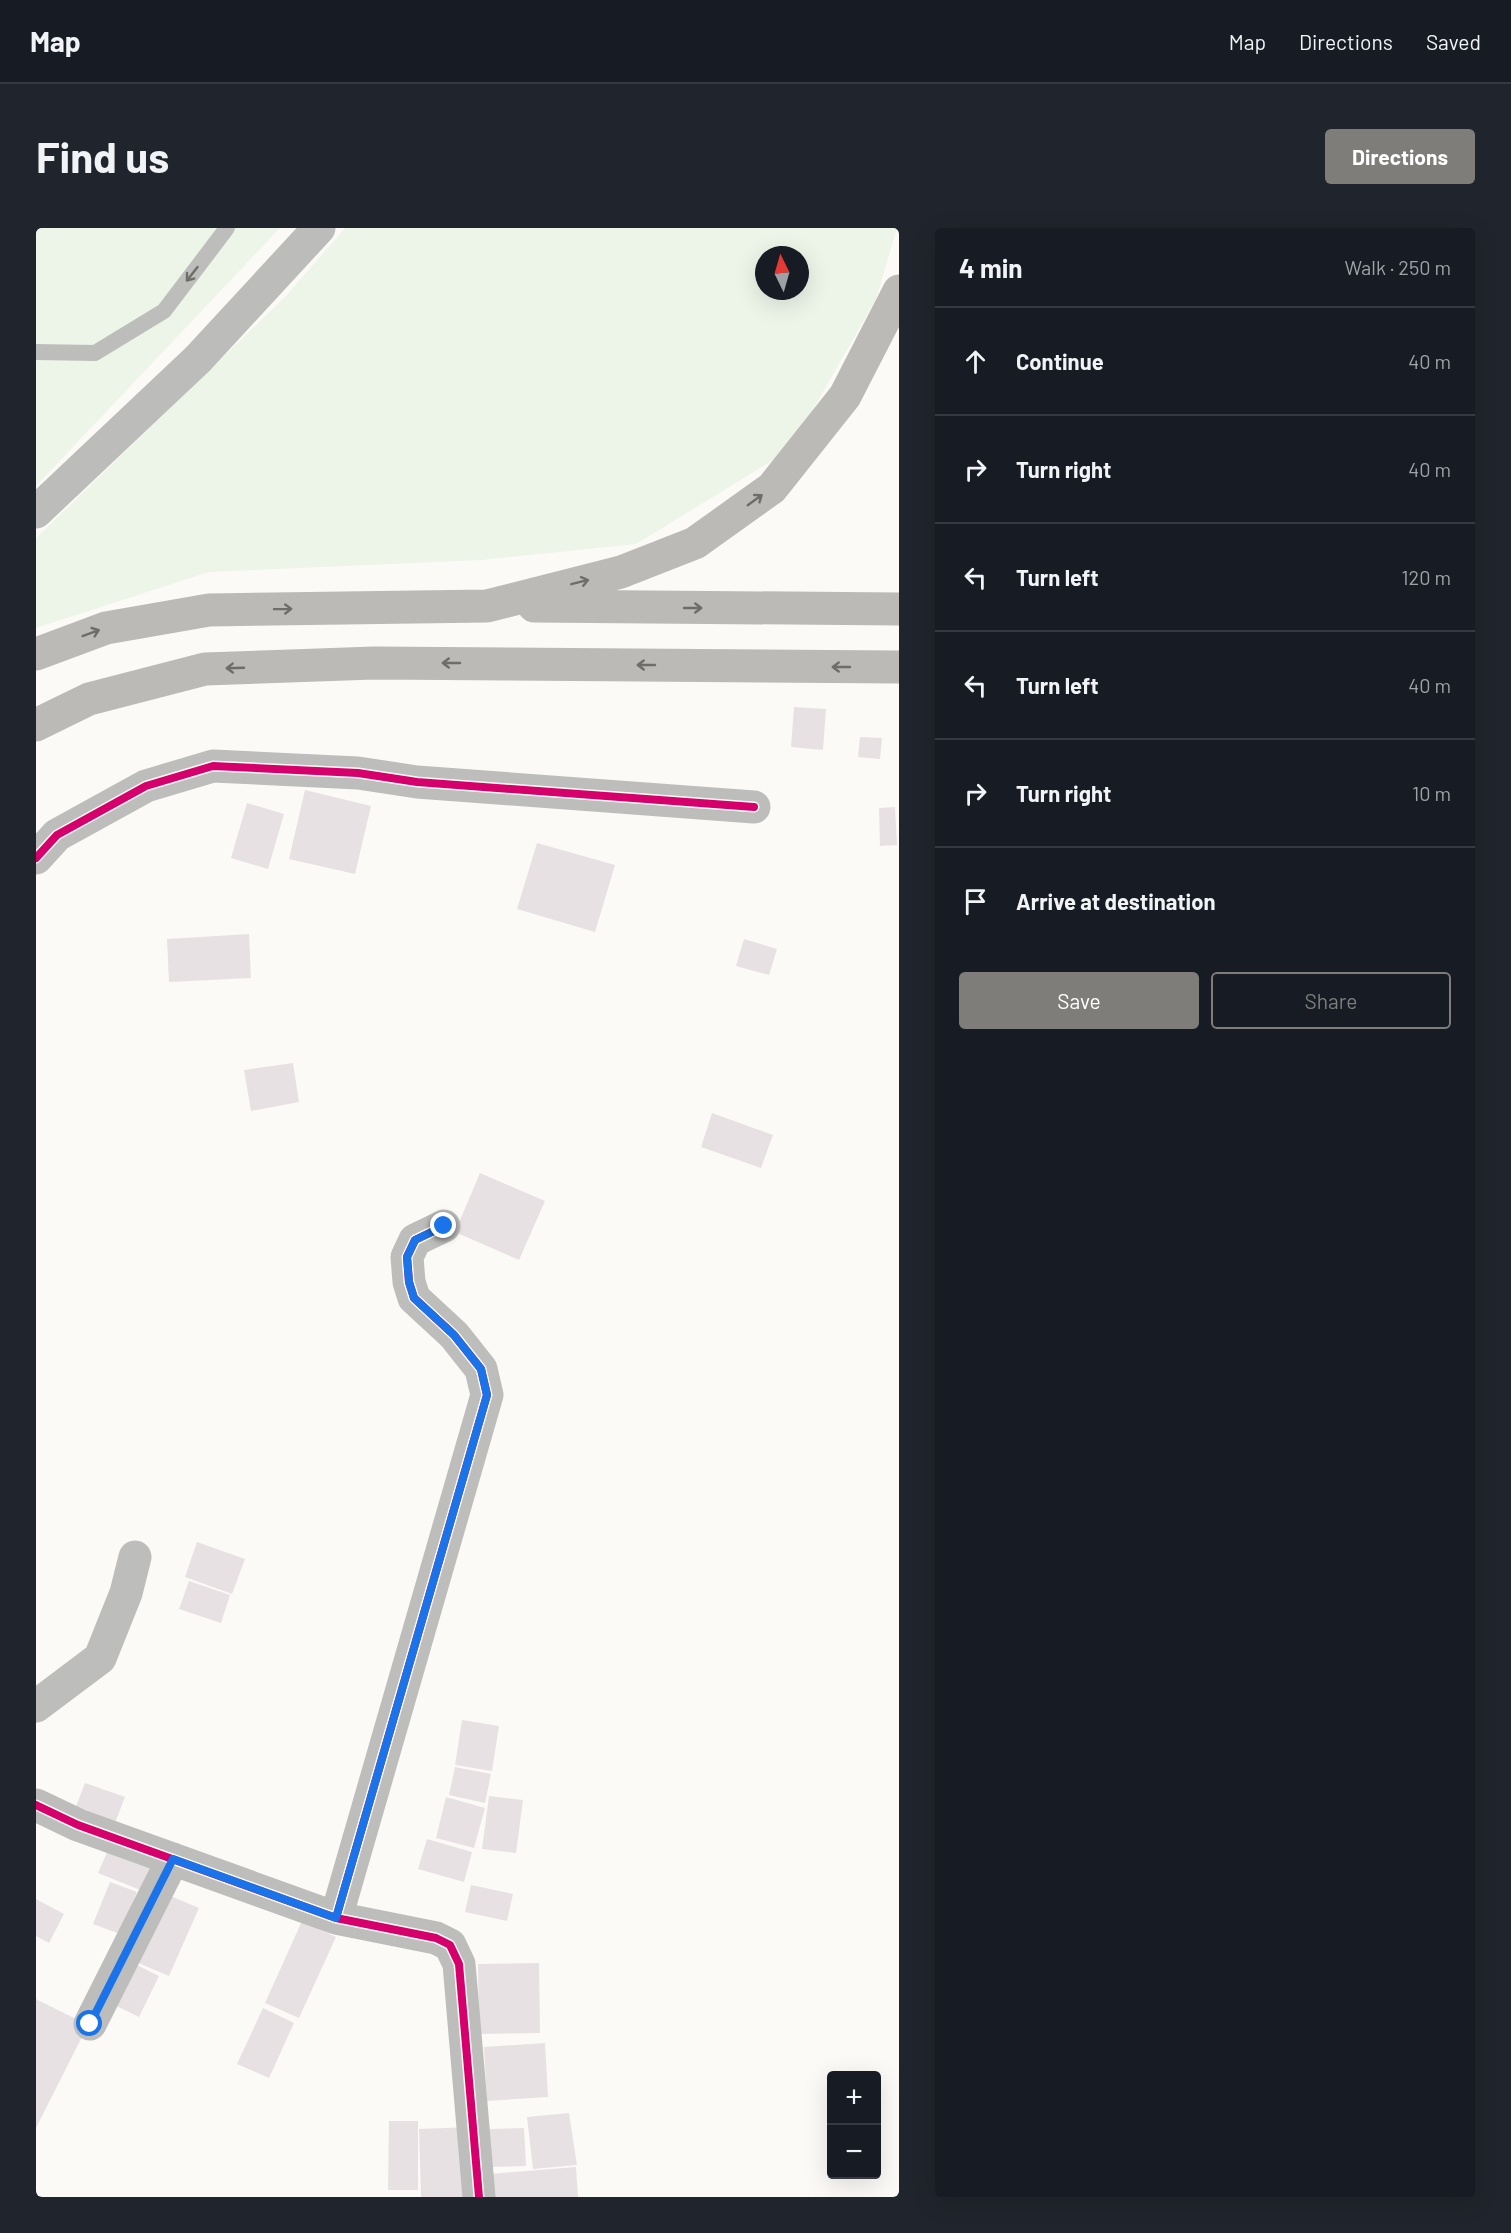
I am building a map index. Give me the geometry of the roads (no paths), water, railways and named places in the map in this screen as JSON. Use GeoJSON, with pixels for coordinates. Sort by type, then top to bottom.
{"type":"FeatureCollection","features":[{"type":"Feature","properties":{"kind":"highway"},"geometry":{"type":"LineString","coordinates":[[487,606],[621,572],[695,543],[772,488],[845,396],[899,291]]}},
{"type":"Feature","properties":{"kind":"highway"},"geometry":{"type":"LineString","coordinates":[[36,654],[106,628],[209,610],[487,606],[899,609]]}},
{"type":"Feature","properties":{"kind":"highway"},"geometry":{"type":"LineString","coordinates":[[36,725],[89,699],[205,669],[374,663],[899,667]]}},
{"type":"Feature","properties":{"kind":"main road"},"geometry":{"type":"LineString","coordinates":[[36,512],[198,359],[319,228]]}},
{"type":"Feature","properties":{"kind":"street"},"geometry":{"type":"LineString","coordinates":[[36,858],[57,835],[146,786],[213,766],[358,772],[417,782],[754,807]]}},
{"type":"Feature","properties":{"kind":"street"},"geometry":{"type":"LineString","coordinates":[[336,1918],[487,1395],[481,1369],[454,1335],[414,1298],[409,1282],[407,1257],[415,1240],[444,1226]]}},
{"type":"Feature","properties":{"kind":"street"},"geometry":{"type":"LineString","coordinates":[[36,1706],[100,1658],[126,1593],[135,1557]]}},
{"type":"Feature","properties":{"kind":"street"},"geometry":{"type":"LineString","coordinates":[[36,1805],[78,1824],[336,1918],[436,1938],[450,1945],[459,1964],[479,2197]]}},
{"type":"Feature","properties":{"kind":"street"},"geometry":{"type":"LineString","coordinates":[[90,2024],[173,1859]]}},
{"type":"Feature","properties":{"kind":"lane"},"geometry":{"type":"LineString","coordinates":[[36,352],[95,353],[164,311],[227,228]]}}]}
